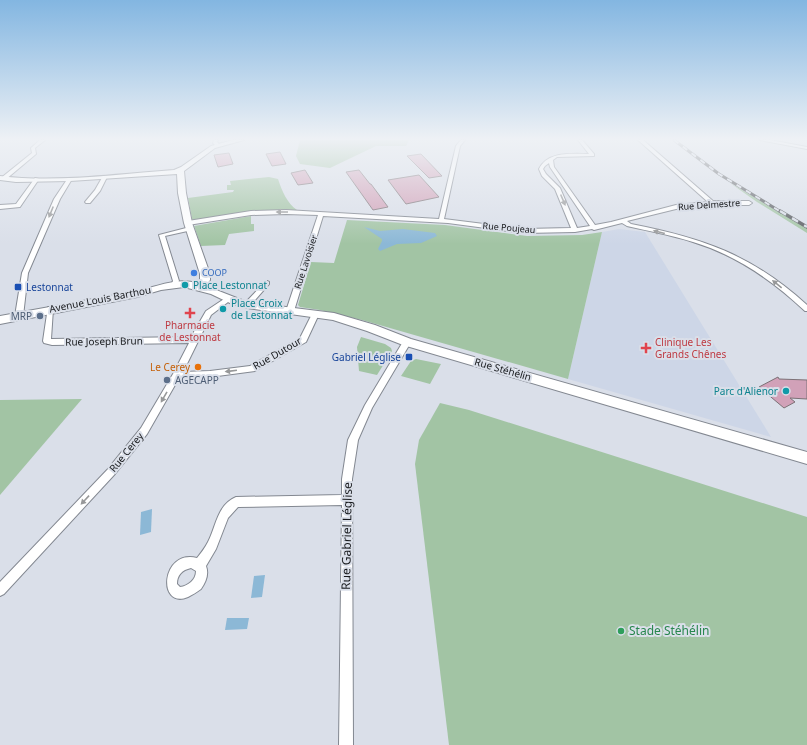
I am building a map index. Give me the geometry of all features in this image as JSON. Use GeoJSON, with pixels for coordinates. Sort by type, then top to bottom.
{"type":"FeatureCollection","features":[{"type":"Feature","properties":{"kind":"street"},"geometry":{"type":"LineString","coordinates":[[1,179],[70,179],[132,175]]}},
{"type":"Feature","properties":{"kind":"street"},"geometry":{"type":"LineString","coordinates":[[136,294],[199,288],[205,280],[205,274],[189,226],[182,193],[181,175]]}},
{"type":"Feature","properties":{"kind":"street"},"geometry":{"type":"LineString","coordinates":[[441,221],[452,175]]}},
{"type":"Feature","properties":{"kind":"street"},"geometry":{"type":"LineString","coordinates":[[544,175],[557,188],[575,230]]}},
{"type":"Feature","properties":{"kind":"street"},"geometry":{"type":"LineString","coordinates":[[557,175],[594,228]]}},
{"type":"Feature","properties":{"kind":"street"},"geometry":{"type":"LineString","coordinates":[[679,175],[712,204]]}},
{"type":"Feature","properties":{"kind":"street"},"geometry":{"type":"LineString","coordinates":[[88,202],[97,192],[105,177]]}},
{"type":"Feature","properties":{"kind":"street"},"geometry":{"type":"LineString","coordinates":[[0,207],[18,206],[37,179]]}},
{"type":"Feature","properties":{"kind":"street"},"geometry":{"type":"LineString","coordinates":[[19,316],[22,306],[24,278],[35,248],[42,236],[57,199],[70,179]]}},
{"type":"Feature","properties":{"kind":"street"},"geometry":{"type":"LineString","coordinates":[[557,188],[566,188]]}},
{"type":"Feature","properties":{"kind":"street","name":"Rue Delmestre"},"geometry":{"type":"LineString","coordinates":[[622,221],[676,207],[749,203]]}},
{"type":"Feature","properties":{"kind":"street","name":"Rue Poujeau"},"geometry":{"type":"LineString","coordinates":[[174,285],[176,281],[162,235],[189,226],[252,213],[286,212],[441,221],[524,231],[575,230],[594,228],[622,221]]}},
{"type":"Feature","properties":{"kind":"street","name":"Rue Lavoisier"},"geometry":{"type":"LineString","coordinates":[[290,311],[321,214]]}},
{"type":"Feature","properties":{"kind":"street"},"geometry":{"type":"LineString","coordinates":[[622,221],[629,225],[700,243],[735,256],[770,278],[807,309]]}},
{"type":"Feature","properties":{"kind":"street"},"geometry":{"type":"LineString","coordinates":[[247,305],[267,283]]}},
{"type":"Feature","properties":{"kind":"street","name":"Avenue Louis Barthou"},"geometry":{"type":"LineString","coordinates":[[0,320],[50,309],[136,294],[174,285],[192,285],[199,288]]}},
{"type":"Feature","properties":{"kind":"street","name":"Rue Stéhélin"},"geometry":{"type":"LineString","coordinates":[[199,288],[215,292],[229,299],[247,305],[334,317],[371,328],[407,342],[807,458]]}},
{"type":"Feature","properties":{"kind":"street","name":"Rue Cerey"},"geometry":{"type":"LineString","coordinates":[[0,590],[111,472],[144,431],[176,375],[208,313],[229,299]]}},
{"type":"Feature","properties":{"kind":"street","name":"Rue Joseph Brun"},"geometry":{"type":"LineString","coordinates":[[50,309],[46,334],[47,340],[52,342],[193,340]]}},
{"type":"Feature","properties":{"kind":"street","name":"Rue Dutour"},"geometry":{"type":"LineString","coordinates":[[176,375],[210,374],[252,369],[303,340],[314,314]]}},
{"type":"Feature","properties":{"kind":"street","name":"Rue Gabriel Léglise"},"geometry":{"type":"LineString","coordinates":[[346,745],[347,479],[353,440],[368,407],[407,342]]}},
{"type":"Feature","properties":{"kind":"street"},"geometry":{"type":"LineString","coordinates":[[199,565],[209,552],[222,517],[229,507],[236,502],[347,500]]}},
{"type":"Feature","properties":{"kind":"shaded area","name":"Clinique Les Grands Chênes"},"geometry":{"type":"Polygon","coordinates":[[[619,229],[645,232],[771,437],[568,379],[602,232],[619,229]]]}},
{"type":"Feature","properties":{"kind":"green space"},"geometry":{"type":"Polygon","coordinates":[[[269,177],[278,179],[285,196],[290,204],[297,210],[251,211],[196,220],[192,219],[188,198],[233,192],[234,190],[227,190],[227,185],[231,185],[230,181],[269,177]]]}},
{"type":"Feature","properties":{"kind":"green space"},"geometry":{"type":"Polygon","coordinates":[[[730,183],[807,228],[807,233],[757,202],[730,183]]]}},
{"type":"Feature","properties":{"kind":"green space"},"geometry":{"type":"Polygon","coordinates":[[[251,216],[251,224],[254,224],[254,231],[229,234],[225,245],[201,246],[194,226],[251,216]]]}},
{"type":"Feature","properties":{"kind":"green space"},"geometry":{"type":"Polygon","coordinates":[[[347,220],[445,225],[527,236],[582,235],[602,232],[568,379],[362,320],[300,307],[298,305],[311,262],[334,263],[347,220]]]}},
{"type":"Feature","properties":{"kind":"green space"},"geometry":{"type":"Polygon","coordinates":[[[361,337],[385,344],[391,348],[392,351],[377,375],[359,371],[357,347],[361,337]]]}},
{"type":"Feature","properties":{"kind":"green space"},"geometry":{"type":"Polygon","coordinates":[[[416,359],[441,364],[430,384],[401,376],[411,361],[416,359]]]}},
{"type":"Feature","properties":{"kind":"green space"},"geometry":{"type":"Polygon","coordinates":[[[82,399],[0,495],[0,400],[82,399]]]}},
{"type":"Feature","properties":{"kind":"green space","name":"Stade Stéhélin"},"geometry":{"type":"Polygon","coordinates":[[[440,403],[469,410],[807,517],[807,745],[449,745],[415,464],[419,440],[440,403]]]}},
{"type":"Feature","properties":{"kind":"water"},"geometry":{"type":"Polygon","coordinates":[[[364,227],[380,231],[403,229],[435,233],[437,236],[421,243],[397,244],[380,251],[378,249],[382,239],[364,227]]]}},
{"type":"Feature","properties":{"kind":"water"},"geometry":{"type":"Polygon","coordinates":[[[152,509],[151,532],[140,535],[141,512],[152,509]]]}},
{"type":"Feature","properties":{"kind":"water"},"geometry":{"type":"Polygon","coordinates":[[[265,575],[262,597],[251,598],[254,576],[265,575]]]}},
{"type":"Feature","properties":{"kind":"water"},"geometry":{"type":"Polygon","coordinates":[[[227,618],[249,618],[247,629],[225,630],[227,618]]]}},
{"type":"Feature","properties":{"kind":"building"},"geometry":{"type":"Polygon","coordinates":[[[292,175],[308,175],[313,183],[298,185],[292,175]]]}},
{"type":"Feature","properties":{"kind":"building"},"geometry":{"type":"Polygon","coordinates":[[[348,175],[363,175],[388,207],[373,210],[348,175]]]}},
{"type":"Feature","properties":{"kind":"building"},"geometry":{"type":"Polygon","coordinates":[[[419,175],[439,197],[406,204],[388,180],[419,175]]]}},
{"type":"Feature","properties":{"kind":"building"},"geometry":{"type":"Polygon","coordinates":[[[426,175],[442,176],[429,178],[426,175]]]}},
{"type":"Feature","properties":{"kind":"building","name":"Parc d'Alienor"},"geometry":{"type":"Polygon","coordinates":[[[778,377],[779,379],[807,380],[807,399],[790,398],[795,402],[784,408],[759,387],[778,377]]]}},
{"type":"Feature","properties":{"kind":"railway"},"geometry":{"type":"LineString","coordinates":[[720,175],[781,212]]}},
{"type":"Feature","properties":{"kind":"railway"},"geometry":{"type":"LineString","coordinates":[[780,211],[807,227]]}},
{"type":"Feature","properties":{"kind":"place","name":"COOP"},"geometry":{"type":"Point","coordinates":[194,273]}},
{"type":"Feature","properties":{"kind":"place","name":"Place Lestonnat"},"geometry":{"type":"Point","coordinates":[185,285]}},
{"type":"Feature","properties":{"kind":"place","name":"Lestonnat"},"geometry":{"type":"Point","coordinates":[18,287]}},
{"type":"Feature","properties":{"kind":"place","name":"Place Croix de Lestonnat"},"geometry":{"type":"Point","coordinates":[223,309]}},
{"type":"Feature","properties":{"kind":"place","name":"Pharmacie de Lestonnat"},"geometry":{"type":"Point","coordinates":[190,313]}},
{"type":"Feature","properties":{"kind":"place","name":"MRP"},"geometry":{"type":"Point","coordinates":[40,316]}},
{"type":"Feature","properties":{"kind":"place","name":"Clinique Les Grands Chênes"},"geometry":{"type":"Point","coordinates":[646,348]}},
{"type":"Feature","properties":{"kind":"place","name":"Gabriel Léglise"},"geometry":{"type":"Point","coordinates":[409,357]}},
{"type":"Feature","properties":{"kind":"place","name":"Le Cerey"},"geometry":{"type":"Point","coordinates":[198,367]}},
{"type":"Feature","properties":{"kind":"place","name":"AGECAPP"},"geometry":{"type":"Point","coordinates":[167,380]}},
{"type":"Feature","properties":{"kind":"place","name":"Parc d'Alienor"},"geometry":{"type":"Point","coordinates":[786,391]}},
{"type":"Feature","properties":{"kind":"place","name":"Stade Stéhélin"},"geometry":{"type":"Point","coordinates":[621,631]}}]}
